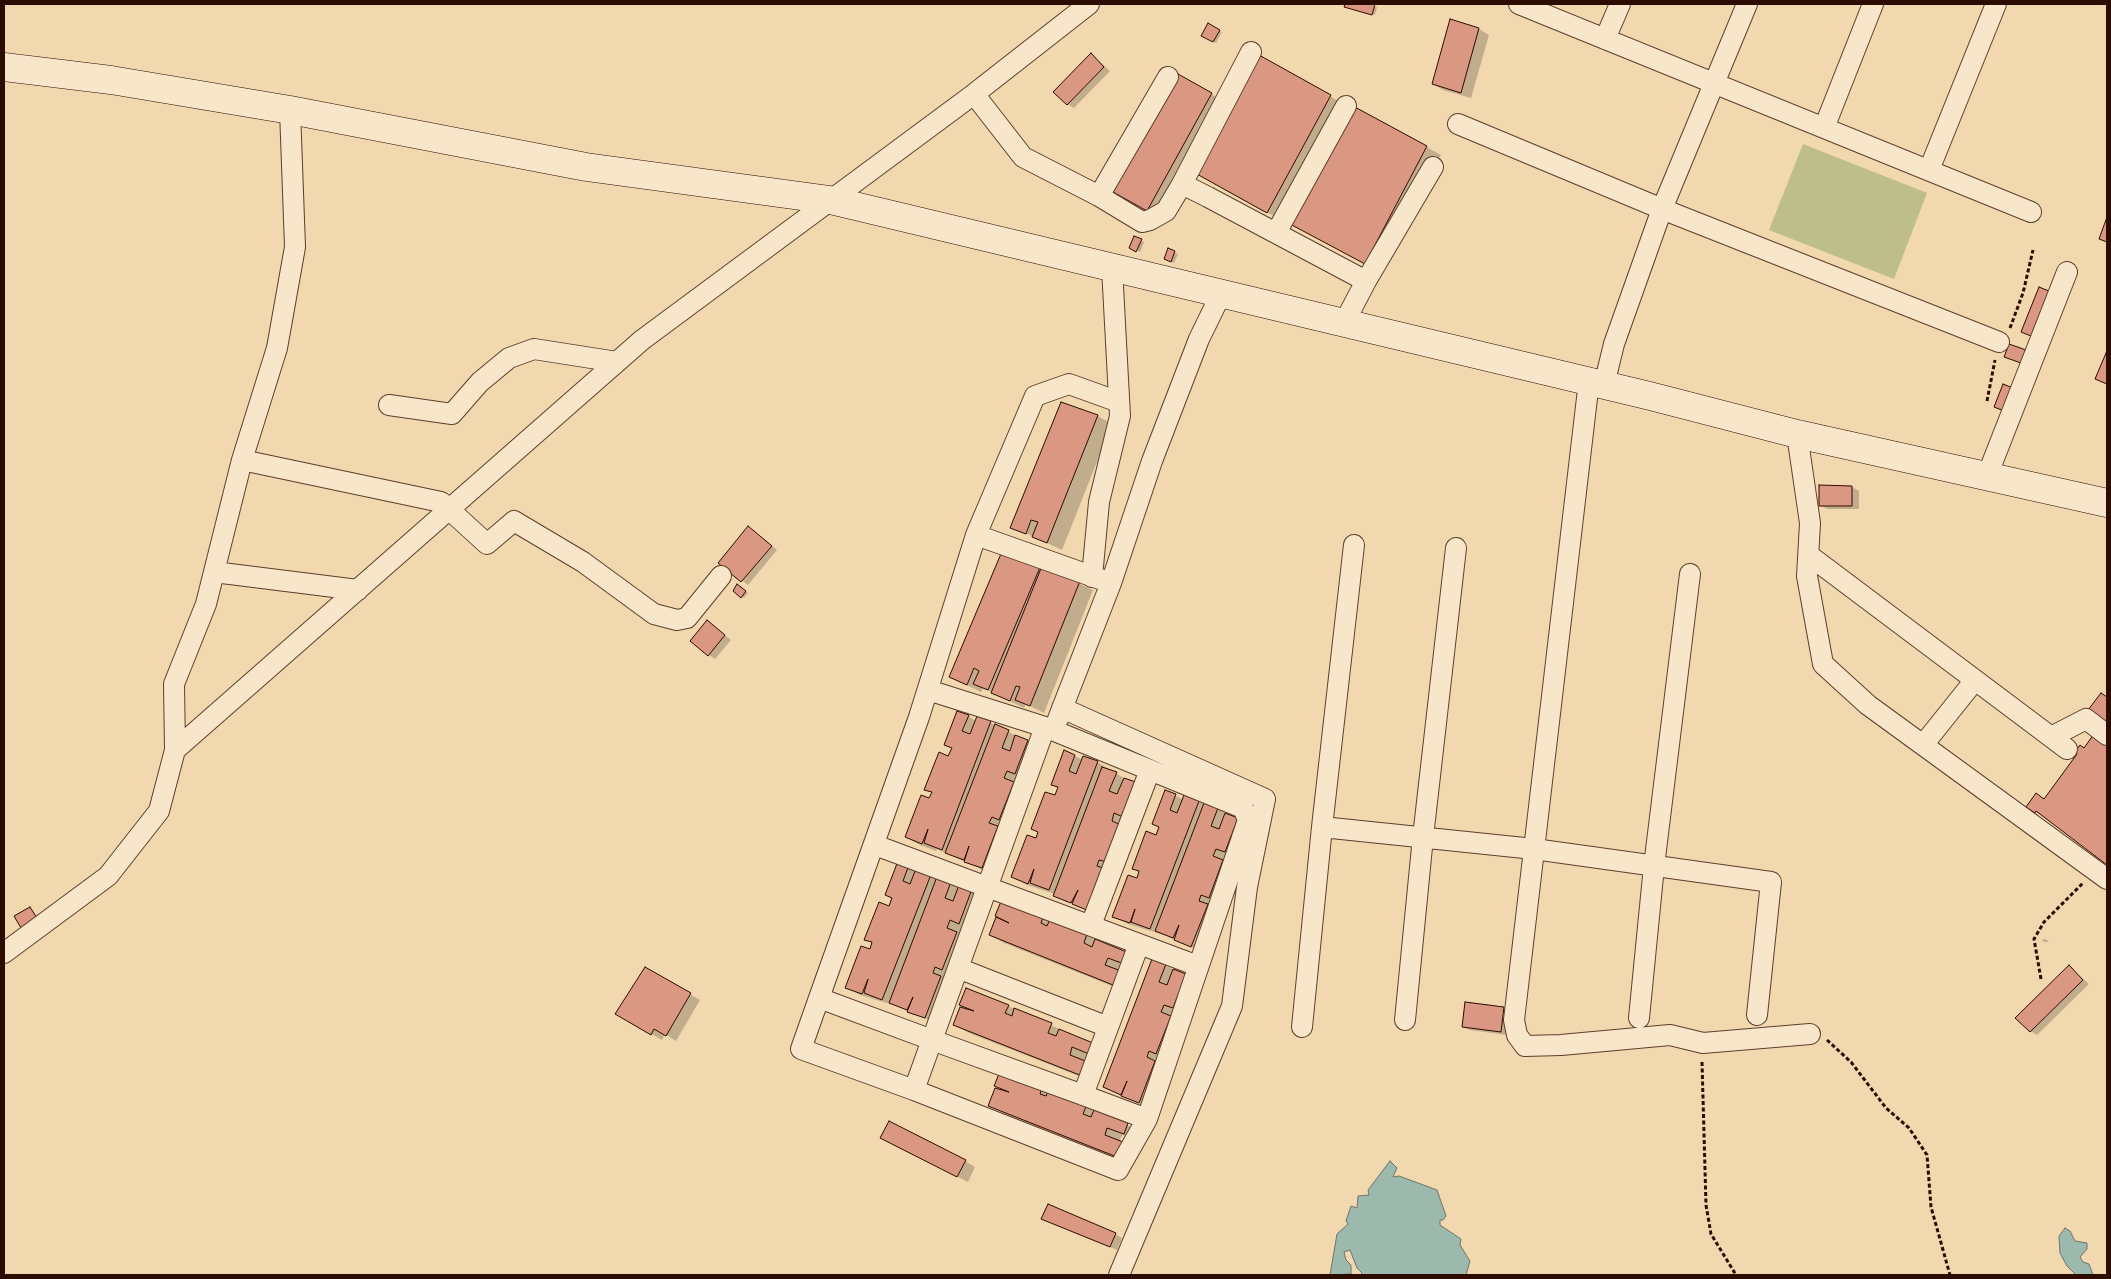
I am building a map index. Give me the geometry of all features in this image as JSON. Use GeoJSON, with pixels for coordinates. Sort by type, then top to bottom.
{"type":"FeatureCollection","features":[{"type":"Feature","properties":{"kind":"main road"},"geometry":{"type":"LineString","coordinates":[[4,67],[111,80],[290,110],[586,167],[830,200],[1596,383],[1797,434],[2107,503]]}},
{"type":"Feature","properties":{"kind":"street"},"geometry":{"type":"LineString","coordinates":[[176,750],[642,340],[974,94],[1089,4]]}},
{"type":"Feature","properties":{"kind":"street"},"geometry":{"type":"LineString","coordinates":[[1519,4],[2031,212]]}},
{"type":"Feature","properties":{"kind":"street"},"geometry":{"type":"LineString","coordinates":[[1605,39],[1620,4]]}},
{"type":"Feature","properties":{"kind":"street"},"geometry":{"type":"LineString","coordinates":[[1747,4],[1662,209],[1614,344],[1596,383],[1534,849],[1514,1020],[1517,1035],[1525,1046],[1562,1045],[1670,1035],[1703,1043],[1810,1034]]}},
{"type":"Feature","properties":{"kind":"street"},"geometry":{"type":"LineString","coordinates":[[1824,128],[1873,4]]}},
{"type":"Feature","properties":{"kind":"street"},"geometry":{"type":"LineString","coordinates":[[1929,170],[1996,4]]}},
{"type":"Feature","properties":{"kind":"street"},"geometry":{"type":"LineString","coordinates":[[974,94],[1023,157],[1099,196],[1142,222],[1150,220],[1166,211],[1251,52]]}},
{"type":"Feature","properties":{"kind":"street"},"geometry":{"type":"LineString","coordinates":[[1099,196],[1168,77]]}},
{"type":"Feature","properties":{"kind":"street"},"geometry":{"type":"LineString","coordinates":[[1276,233],[1346,106]]}},
{"type":"Feature","properties":{"kind":"street"},"geometry":{"type":"LineString","coordinates":[[4,953],[108,876],[159,811],[176,750],[174,684],[206,604],[242,460],[277,348],[294,247],[290,110]]}},
{"type":"Feature","properties":{"kind":"street"},"geometry":{"type":"LineString","coordinates":[[1458,124],[1662,209],[1999,342]]}},
{"type":"Feature","properties":{"kind":"street"},"geometry":{"type":"LineString","coordinates":[[1344,323],[1433,167]]}},
{"type":"Feature","properties":{"kind":"street"},"geometry":{"type":"LineString","coordinates":[[1182,184],[1366,282]]}},
{"type":"Feature","properties":{"kind":"street"},"geometry":{"type":"LineString","coordinates":[[1092,577],[1099,502],[1120,416],[1112,268]]}},
{"type":"Feature","properties":{"kind":"street"},"geometry":{"type":"LineString","coordinates":[[1987,476],[2067,272]]}},
{"type":"Feature","properties":{"kind":"street"},"geometry":{"type":"LineString","coordinates":[[914,1090],[988,885],[1049,729],[1062,708],[1111,583],[1152,461],[1199,339],[1221,294]]}},
{"type":"Feature","properties":{"kind":"street"},"geometry":{"type":"LineString","coordinates":[[389,405],[452,414],[480,382],[509,358],[534,349],[617,362]]}},
{"type":"Feature","properties":{"kind":"street"},"geometry":{"type":"LineString","coordinates":[[928,690],[1049,729],[1150,770],[1243,808],[1248,820],[1147,1119],[1118,1170],[914,1090],[801,1050],[875,845],[928,690],[976,535],[1035,396],[1070,384],[1119,402]]}},
{"type":"Feature","properties":{"kind":"street"},"geometry":{"type":"LineString","coordinates":[[1797,434],[1810,523],[1810,556],[1807,576],[1823,664],[1868,704],[2102,875]]}},
{"type":"Feature","properties":{"kind":"street"},"geometry":{"type":"LineString","coordinates":[[242,460],[441,502],[487,544],[514,521],[583,562],[654,614],[677,620],[687,618],[721,576]]}},
{"type":"Feature","properties":{"kind":"street"},"geometry":{"type":"LineString","coordinates":[[976,535],[1111,583]]}},
{"type":"Feature","properties":{"kind":"street"},"geometry":{"type":"LineString","coordinates":[[1302,1027],[1322,827],[1354,545]]}},
{"type":"Feature","properties":{"kind":"street"},"geometry":{"type":"LineString","coordinates":[[1405,1020],[1423,837],[1456,548]]}},
{"type":"Feature","properties":{"kind":"street"},"geometry":{"type":"LineString","coordinates":[[1810,556],[2067,749]]}},
{"type":"Feature","properties":{"kind":"street"},"geometry":{"type":"LineString","coordinates":[[214,572],[358,590]]}},
{"type":"Feature","properties":{"kind":"street"},"geometry":{"type":"LineString","coordinates":[[1639,1018],[1654,866],[1690,574]]}},
{"type":"Feature","properties":{"kind":"street"},"geometry":{"type":"LineString","coordinates":[[1923,745],[1975,680]]}},
{"type":"Feature","properties":{"kind":"street"},"geometry":{"type":"LineString","coordinates":[[1062,708],[1265,799],[1247,887],[1232,1006],[1118,1275]]}},
{"type":"Feature","properties":{"kind":"street"},"geometry":{"type":"LineString","coordinates":[[2051,737],[2086,719],[2107,735]]}},
{"type":"Feature","properties":{"kind":"street"},"geometry":{"type":"LineString","coordinates":[[1091,925],[1150,770]]}},
{"type":"Feature","properties":{"kind":"street"},"geometry":{"type":"LineString","coordinates":[[1322,827],[1534,849],[1771,882],[1757,1015]]}},
{"type":"Feature","properties":{"kind":"street"},"geometry":{"type":"LineString","coordinates":[[875,845],[988,885],[1198,966]]}},
{"type":"Feature","properties":{"kind":"street"},"geometry":{"type":"LineString","coordinates":[[1083,1095],[1139,944]]}},
{"type":"Feature","properties":{"kind":"street"},"geometry":{"type":"LineString","coordinates":[[958,968],[1108,1026]]}},
{"type":"Feature","properties":{"kind":"street"},"geometry":{"type":"LineString","coordinates":[[819,998],[1147,1119]]}},
{"type":"Feature","properties":{"kind":"path"},"geometry":{"type":"LineString","coordinates":[[1987,401],[1999,342],[2008,334],[2022,293],[2033,250]]}},
{"type":"Feature","properties":{"kind":"path"},"geometry":{"type":"LineString","coordinates":[[2041,979],[2034,939],[2044,922],[2102,875]]}},
{"type":"Feature","properties":{"kind":"path"},"geometry":{"type":"LineString","coordinates":[[1810,1034],[1828,1040],[1851,1062],[1886,1108],[1909,1128],[1927,1154],[1931,1207],[1950,1275]]}},
{"type":"Feature","properties":{"kind":"path"},"geometry":{"type":"LineString","coordinates":[[1686,1039],[1702,1062],[1706,1206],[1711,1234],[1736,1275]]}},
{"type":"Feature","properties":{"kind":"green space"},"geometry":{"type":"Polygon","coordinates":[[[1803,144],[1927,193],[1894,279],[1769,230],[1803,144]]]}},
{"type":"Feature","properties":{"kind":"shaded area"},"geometry":{"type":"Polygon","coordinates":[[[1390,1161],[1397,1168],[1393,1177],[1399,1176],[1437,1190],[1446,1216],[1443,1220],[1440,1220],[1440,1225],[1461,1239],[1460,1245],[1470,1261],[1466,1275],[1361,1275],[1362,1273],[1357,1268],[1350,1250],[1344,1252],[1346,1260],[1351,1265],[1351,1274],[1330,1275],[1337,1234],[1348,1224],[1346,1221],[1351,1206],[1357,1208],[1358,1196],[1369,1195],[1368,1190],[1390,1161]]]}},
{"type":"Feature","properties":{"kind":"shaded area"},"geometry":{"type":"Polygon","coordinates":[[[2065,1228],[2070,1231],[2075,1241],[2087,1243],[2087,1249],[2080,1257],[2083,1262],[2089,1264],[2093,1275],[2076,1275],[2067,1266],[2060,1253],[2059,1236],[2065,1228]]]}},
{"type":"Feature","properties":{"kind":"building"},"geometry":{"type":"Polygon","coordinates":[[[1345,4],[1375,4],[1372,15],[1344,7],[1345,4]]]}},
{"type":"Feature","properties":{"kind":"building"},"geometry":{"type":"Polygon","coordinates":[[[1450,19],[1479,28],[1461,93],[1432,84],[1450,19]]]}},
{"type":"Feature","properties":{"kind":"building"},"geometry":{"type":"Polygon","coordinates":[[[1208,23],[1220,30],[1213,42],[1201,36],[1208,23]]]}},
{"type":"Feature","properties":{"kind":"building"},"geometry":{"type":"Polygon","coordinates":[[[1091,53],[1104,67],[1067,105],[1053,92],[1091,53]]]}},
{"type":"Feature","properties":{"kind":"building"},"geometry":{"type":"Polygon","coordinates":[[[1259,55],[1331,95],[1267,213],[1195,173],[1259,55]]]}},
{"type":"Feature","properties":{"kind":"building"},"geometry":{"type":"Polygon","coordinates":[[[1178,74],[1212,93],[1147,211],[1113,192],[1178,74]]]}},
{"type":"Feature","properties":{"kind":"building"},"geometry":{"type":"Polygon","coordinates":[[[1353,106],[1427,146],[1365,264],[1290,224],[1353,106]]]}},
{"type":"Feature","properties":{"kind":"building"},"geometry":{"type":"Polygon","coordinates":[[[2107,217],[2107,242],[2099,239],[2107,217]]]}},
{"type":"Feature","properties":{"kind":"building"},"geometry":{"type":"Polygon","coordinates":[[[1134,236],[1142,239],[1136,252],[1129,248],[1134,236]]]}},
{"type":"Feature","properties":{"kind":"building"},"geometry":{"type":"Polygon","coordinates":[[[1168,248],[1175,251],[1171,262],[1164,259],[1168,248]]]}},
{"type":"Feature","properties":{"kind":"building"},"geometry":{"type":"Polygon","coordinates":[[[2039,287],[2049,291],[2031,336],[2021,332],[2039,287]]]}},
{"type":"Feature","properties":{"kind":"building"},"geometry":{"type":"Polygon","coordinates":[[[2009,344],[2026,350],[2021,363],[2004,357],[2009,344]]]}},
{"type":"Feature","properties":{"kind":"building"},"geometry":{"type":"Polygon","coordinates":[[[2107,354],[2107,384],[2095,379],[2107,354]]]}},
{"type":"Feature","properties":{"kind":"building"},"geometry":{"type":"Polygon","coordinates":[[[2003,384],[2013,388],[2004,411],[1994,407],[2003,384]]]}},
{"type":"Feature","properties":{"kind":"building"},"geometry":{"type":"Polygon","coordinates":[[[1061,402],[1098,415],[1047,543],[1032,537],[1038,522],[1031,520],[1026,534],[1010,528],[1061,402]]]}},
{"type":"Feature","properties":{"kind":"building"},"geometry":{"type":"Polygon","coordinates":[[[1819,485],[1852,486],[1852,506],[1819,506],[1819,485]]]}},
{"type":"Feature","properties":{"kind":"building"},"geometry":{"type":"Polygon","coordinates":[[[748,526],[772,546],[741,582],[718,563],[748,526]]]}},
{"type":"Feature","properties":{"kind":"building"},"geometry":{"type":"Polygon","coordinates":[[[1003,549],[1041,565],[988,690],[973,684],[979,671],[974,668],[967,685],[949,677],[1003,549]]]}},
{"type":"Feature","properties":{"kind":"building"},"geometry":{"type":"Polygon","coordinates":[[[1042,566],[1080,581],[1030,706],[1015,700],[1020,687],[1016,686],[1010,701],[991,693],[1042,566]]]}},
{"type":"Feature","properties":{"kind":"building"},"geometry":{"type":"Polygon","coordinates":[[[737,584],[746,591],[741,598],[733,591],[737,584]]]}},
{"type":"Feature","properties":{"kind":"building"},"geometry":{"type":"Polygon","coordinates":[[[707,620],[725,635],[708,656],[690,641],[707,620]]]}},
{"type":"Feature","properties":{"kind":"building"},"geometry":{"type":"Polygon","coordinates":[[[2101,693],[2107,697],[2107,724],[2088,710],[2101,693]]]}},
{"type":"Feature","properties":{"kind":"building"},"geometry":{"type":"Polygon","coordinates":[[[957,711],[969,715],[962,731],[970,734],[977,716],[991,721],[942,850],[924,843],[928,829],[922,844],[905,837],[921,795],[929,798],[932,792],[924,790],[939,752],[948,756],[952,748],[944,745],[957,711]]]}},
{"type":"Feature","properties":{"kind":"building"},"geometry":{"type":"Polygon","coordinates":[[[995,724],[1009,730],[1002,748],[1010,751],[1015,735],[1028,740],[1015,774],[1007,771],[1004,778],[1014,782],[999,820],[992,817],[989,823],[998,826],[982,868],[964,862],[969,846],[964,860],[945,853],[995,724]]]}},
{"type":"Feature","properties":{"kind":"building"},"geometry":{"type":"Polygon","coordinates":[[[2096,731],[2107,739],[2107,865],[2036,811],[2035,813],[2026,807],[2036,793],[2044,799],[2077,754],[2075,752],[2080,745],[2084,748],[2096,731]]]}},
{"type":"Feature","properties":{"kind":"building"},"geometry":{"type":"Polygon","coordinates":[[[1064,750],[1075,755],[1069,771],[1076,774],[1083,756],[1098,761],[1049,890],[1030,883],[1034,869],[1028,884],[1011,877],[1027,835],[1036,838],[1038,832],[1031,829],[1045,792],[1055,795],[1058,787],[1051,785],[1064,750]]]}},
{"type":"Feature","properties":{"kind":"building"},"geometry":{"type":"Polygon","coordinates":[[[1102,767],[1117,772],[1109,791],[1117,794],[1124,778],[1136,782],[1123,817],[1114,813],[1112,821],[1121,825],[1107,862],[1099,860],[1097,866],[1106,869],[1089,911],[1072,904],[1078,890],[1071,903],[1053,896],[1102,767]]]}},
{"type":"Feature","properties":{"kind":"building"},"geometry":{"type":"Polygon","coordinates":[[[1165,790],[1176,794],[1170,810],[1177,813],[1184,795],[1199,801],[1150,929],[1131,922],[1135,909],[1130,923],[1112,917],[1128,875],[1137,878],[1139,871],[1132,869],[1146,831],[1156,835],[1159,827],[1152,824],[1165,790]]]}},
{"type":"Feature","properties":{"kind":"building"},"geometry":{"type":"Polygon","coordinates":[[[1204,803],[1218,808],[1211,826],[1219,829],[1225,813],[1238,818],[1225,852],[1216,849],[1213,856],[1223,860],[1209,898],[1201,895],[1199,901],[1208,904],[1191,947],[1174,940],[1179,925],[1173,938],[1155,931],[1204,803]]]}},
{"type":"Feature","properties":{"kind":"building"},"geometry":{"type":"Polygon","coordinates":[[[898,861],[909,865],[903,881],[910,884],[917,866],[932,872],[882,1000],[864,993],[868,979],[862,994],[845,988],[861,946],[870,949],[872,942],[864,940],[879,902],[889,906],[892,898],[885,895],[898,861]]]}},
{"type":"Feature","properties":{"kind":"building"},"geometry":{"type":"Polygon","coordinates":[[[938,874],[952,879],[945,898],[953,901],[959,885],[972,889],[959,924],[950,920],[947,928],[957,932],[942,970],[935,967],[933,973],[941,976],[925,1018],[907,1012],[913,997],[907,1010],[889,1003],[938,874]]]}},
{"type":"Feature","properties":{"kind":"building"},"geometry":{"type":"Polygon","coordinates":[[[1002,899],[1044,915],[1041,923],[1047,926],[1050,919],[1087,934],[1084,943],[1092,947],[1095,939],[1129,953],[1124,964],[1108,958],[1105,965],[1124,972],[1118,987],[989,935],[996,917],[1009,923],[995,916],[1002,899]]]}},
{"type":"Feature","properties":{"kind":"building"},"geometry":{"type":"Polygon","coordinates":[[[30,907],[37,918],[21,928],[14,916],[30,907]]]}},
{"type":"Feature","properties":{"kind":"building"},"geometry":{"type":"Polygon","coordinates":[[[1152,959],[1166,964],[1159,982],[1167,985],[1173,969],[1186,974],[1173,1008],[1164,1005],[1161,1012],[1171,1016],[1156,1054],[1149,1051],[1147,1057],[1155,1061],[1139,1103],[1121,1096],[1127,1081],[1121,1095],[1103,1087],[1152,959]]]}},
{"type":"Feature","properties":{"kind":"building"},"geometry":{"type":"Polygon","coordinates":[[[2069,965],[2083,980],[2030,1032],[2015,1018],[2069,965]]]}},
{"type":"Feature","properties":{"kind":"building"},"geometry":{"type":"Polygon","coordinates":[[[645,967],[691,993],[666,1036],[654,1029],[651,1035],[615,1014],[645,967]]]}},
{"type":"Feature","properties":{"kind":"building"},"geometry":{"type":"Polygon","coordinates":[[[966,988],[1009,1005],[1005,1013],[1012,1016],[1014,1008],[1052,1023],[1048,1033],[1056,1036],[1059,1029],[1093,1043],[1089,1054],[1072,1047],[1070,1055],[1088,1062],[1082,1076],[953,1025],[960,1007],[974,1011],[959,1005],[966,988]]]}},
{"type":"Feature","properties":{"kind":"building"},"geometry":{"type":"Polygon","coordinates":[[[1465,1002],[1504,1007],[1501,1032],[1462,1027],[1465,1002]]]}},
{"type":"Feature","properties":{"kind":"building"},"geometry":{"type":"Polygon","coordinates":[[[1001,1069],[1043,1085],[1040,1094],[1046,1096],[1049,1089],[1087,1104],[1083,1114],[1091,1117],[1094,1110],[1128,1123],[1124,1134],[1107,1128],[1105,1135],[1123,1142],[1117,1157],[988,1106],[995,1088],[1009,1092],[994,1086],[1001,1069]]]}},
{"type":"Feature","properties":{"kind":"building"},"geometry":{"type":"Polygon","coordinates":[[[889,1121],[966,1160],[957,1177],[880,1138],[889,1121]]]}},
{"type":"Feature","properties":{"kind":"building"},"geometry":{"type":"Polygon","coordinates":[[[1048,1204],[1116,1233],[1110,1247],[1041,1219],[1048,1204]]]}}]}
